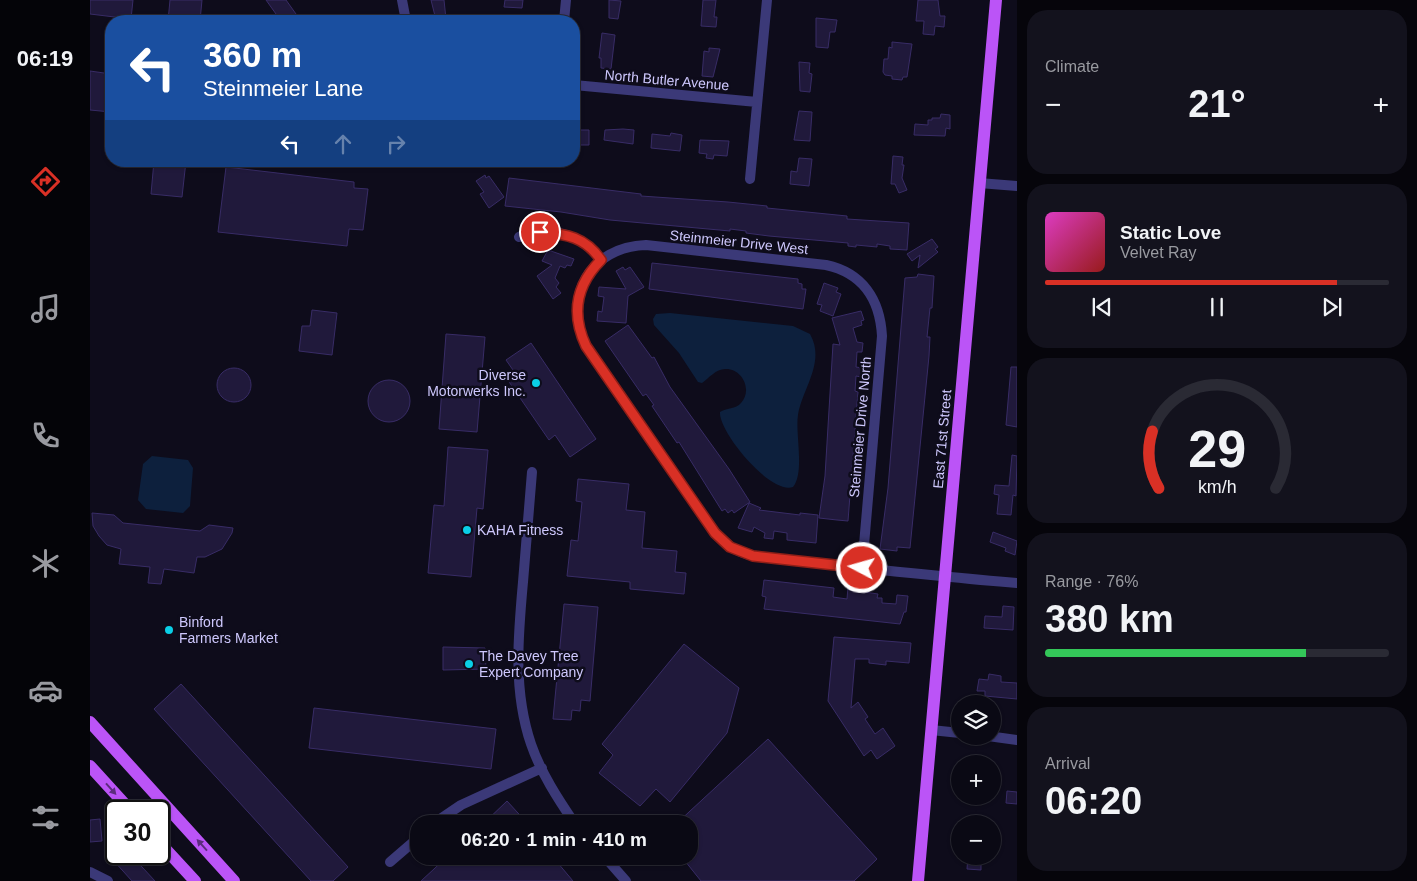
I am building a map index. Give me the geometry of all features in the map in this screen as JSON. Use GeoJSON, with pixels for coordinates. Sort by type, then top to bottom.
{"type":"FeatureCollection","features":[{"type":"Feature","properties":{"kind":"main road","name":"East 71st Street"},"geometry":{"type":"LineString","coordinates":[[918,881],[996,0]]}},
{"type":"Feature","properties":{"kind":"main road"},"geometry":{"type":"LineString","coordinates":[[90,722],[234,881]]}},
{"type":"Feature","properties":{"kind":"main road"},"geometry":{"type":"LineString","coordinates":[[90,766],[121,800]]}},
{"type":"Feature","properties":{"kind":"main road"},"geometry":{"type":"LineString","coordinates":[[170,854],[195,881]]}},
{"type":"Feature","properties":{"kind":"street"},"geometry":{"type":"LineString","coordinates":[[402,0],[405,15]]}},
{"type":"Feature","properties":{"kind":"street"},"geometry":{"type":"LineString","coordinates":[[565,15],[566,0]]}},
{"type":"Feature","properties":{"kind":"street"},"geometry":{"type":"LineString","coordinates":[[750,178],[766,0]]}},
{"type":"Feature","properties":{"kind":"street","name":"North Butler Avenue"},"geometry":{"type":"LineString","coordinates":[[580,86],[757,102]]}},
{"type":"Feature","properties":{"kind":"street"},"geometry":{"type":"LineString","coordinates":[[979,183],[1017,186]]}},
{"type":"Feature","properties":{"kind":"street"},"geometry":{"type":"LineString","coordinates":[[519,237],[535,232],[573,236],[591,247],[601,260],[586,276],[580,291],[576,307],[580,335],[715,533],[730,547],[753,556],[1017,583]]}},
{"type":"Feature","properties":{"kind":"street","name":"Steinmeier Drive West"},"geometry":{"type":"LineString","coordinates":[[601,260],[622,249],[646,245],[822,264],[850,274],[869,291]]}},
{"type":"Feature","properties":{"kind":"street","name":"Steinmeier Drive North"},"geometry":{"type":"LineString","coordinates":[[862,568],[882,336],[880,315],[869,291]]}},
{"type":"Feature","properties":{"kind":"street"},"geometry":{"type":"LineString","coordinates":[[532,472],[518,671],[524,716],[531,743],[558,800],[569,815]]}},
{"type":"Feature","properties":{"kind":"street"},"geometry":{"type":"LineString","coordinates":[[931,730],[951,732]]}},
{"type":"Feature","properties":{"kind":"street"},"geometry":{"type":"LineString","coordinates":[[1001,738],[1017,740]]}},
{"type":"Feature","properties":{"kind":"street"},"geometry":{"type":"LineString","coordinates":[[447,815],[461,805],[542,768]]}},
{"type":"Feature","properties":{"kind":"street"},"geometry":{"type":"LineString","coordinates":[[390,862],[410,844]]}},
{"type":"Feature","properties":{"kind":"street"},"geometry":{"type":"LineString","coordinates":[[612,865],[626,881]]}},
{"type":"Feature","properties":{"kind":"street"},"geometry":{"type":"LineString","coordinates":[[90,872],[108,881]]}},
{"type":"Feature","properties":{"kind":"water"},"geometry":{"type":"Polygon","coordinates":[[[670,313],[793,326],[810,334],[814,344],[814,365],[798,415],[799,463],[797,481],[793,487],[783,487],[759,472],[736,446],[727,433],[720,412],[741,403],[746,392],[744,381],[736,372],[722,369],[702,383],[698,382],[679,353],[654,325],[653,319],[656,314],[670,313]]]}},
{"type":"Feature","properties":{"kind":"water"},"geometry":{"type":"Polygon","coordinates":[[[152,456],[188,460],[193,468],[190,506],[183,513],[146,509],[138,500],[143,464],[152,456]]]}},
{"type":"Feature","properties":{"kind":"building"},"geometry":{"type":"Polygon","coordinates":[[[90,0],[133,0],[131,15],[90,14],[90,0]]]}},
{"type":"Feature","properties":{"kind":"building"},"geometry":{"type":"Polygon","coordinates":[[[170,0],[202,0],[201,15],[169,15],[170,0]]]}},
{"type":"Feature","properties":{"kind":"building"},"geometry":{"type":"Polygon","coordinates":[[[266,0],[286,0],[297,15],[277,15],[266,0]]]}},
{"type":"Feature","properties":{"kind":"building"},"geometry":{"type":"Polygon","coordinates":[[[431,0],[444,0],[446,15],[435,15],[431,0]]]}},
{"type":"Feature","properties":{"kind":"building"},"geometry":{"type":"Polygon","coordinates":[[[505,0],[523,0],[522,8],[504,7],[505,0]]]}},
{"type":"Feature","properties":{"kind":"building"},"geometry":{"type":"Polygon","coordinates":[[[609,0],[621,1],[618,19],[609,18],[609,0]]]}},
{"type":"Feature","properties":{"kind":"building"},"geometry":{"type":"Polygon","coordinates":[[[703,0],[716,0],[714,17],[717,17],[716,27],[701,26],[703,0]]]}},
{"type":"Feature","properties":{"kind":"building"},"geometry":{"type":"Polygon","coordinates":[[[918,0],[938,0],[940,16],[945,16],[944,27],[935,26],[934,35],[923,34],[924,21],[916,21],[918,0]]]}},
{"type":"Feature","properties":{"kind":"building"},"geometry":{"type":"Polygon","coordinates":[[[816,18],[837,20],[835,32],[830,32],[828,48],[816,47],[816,18]]]}},
{"type":"Feature","properties":{"kind":"building"},"geometry":{"type":"Polygon","coordinates":[[[602,33],[615,35],[611,69],[601,68],[601,58],[599,58],[602,33]]]}},
{"type":"Feature","properties":{"kind":"building"},"geometry":{"type":"Polygon","coordinates":[[[892,42],[912,44],[907,77],[903,77],[902,80],[892,79],[892,76],[885,75],[883,72],[884,59],[888,59],[889,47],[892,48],[892,42]]]}},
{"type":"Feature","properties":{"kind":"building"},"geometry":{"type":"Polygon","coordinates":[[[709,48],[720,49],[713,77],[702,76],[704,51],[709,52],[709,48]]]}},
{"type":"Feature","properties":{"kind":"building"},"geometry":{"type":"Polygon","coordinates":[[[799,62],[810,63],[809,73],[812,74],[810,92],[800,91],[799,62]]]}},
{"type":"Feature","properties":{"kind":"building"},"geometry":{"type":"Polygon","coordinates":[[[90,71],[105,73],[105,111],[90,110],[90,71]]]}},
{"type":"Feature","properties":{"kind":"building"},"geometry":{"type":"Polygon","coordinates":[[[799,111],[812,112],[810,141],[794,140],[799,111]]]}},
{"type":"Feature","properties":{"kind":"building"},"geometry":{"type":"Polygon","coordinates":[[[941,114],[950,115],[950,129],[946,128],[945,136],[914,135],[915,124],[928,125],[928,120],[940,118],[941,114]]]}},
{"type":"Feature","properties":{"kind":"building"},"geometry":{"type":"Polygon","coordinates":[[[580,130],[589,130],[589,145],[580,145],[580,130]]]}},
{"type":"Feature","properties":{"kind":"building"},"geometry":{"type":"Polygon","coordinates":[[[605,130],[634,130],[633,144],[604,140],[605,130]]]}},
{"type":"Feature","properties":{"kind":"building"},"geometry":{"type":"Polygon","coordinates":[[[671,133],[682,135],[680,151],[651,148],[652,134],[670,136],[671,133]]]}},
{"type":"Feature","properties":{"kind":"building"},"geometry":{"type":"Polygon","coordinates":[[[700,140],[729,141],[727,156],[714,155],[713,159],[706,158],[707,154],[699,153],[700,140]]]}},
{"type":"Feature","properties":{"kind":"building"},"geometry":{"type":"Polygon","coordinates":[[[893,156],[903,157],[902,178],[907,190],[899,193],[895,184],[891,184],[893,156]]]}},
{"type":"Feature","properties":{"kind":"building"},"geometry":{"type":"Polygon","coordinates":[[[799,158],[812,159],[809,186],[790,184],[791,171],[797,172],[799,158]]]}},
{"type":"Feature","properties":{"kind":"building"},"geometry":{"type":"Polygon","coordinates":[[[153,167],[185,167],[182,197],[151,194],[153,167]]]}},
{"type":"Feature","properties":{"kind":"building"},"geometry":{"type":"Polygon","coordinates":[[[226,167],[354,182],[354,188],[368,189],[363,230],[349,229],[347,246],[218,232],[226,167]]]}},
{"type":"Feature","properties":{"kind":"building"},"geometry":{"type":"Polygon","coordinates":[[[485,175],[486,178],[489,176],[504,197],[489,208],[480,194],[484,192],[476,181],[485,175]]]}},
{"type":"Feature","properties":{"kind":"building"},"geometry":{"type":"Polygon","coordinates":[[[509,178],[641,194],[641,196],[728,202],[847,216],[847,219],[909,223],[907,250],[890,249],[890,246],[877,244],[877,247],[856,245],[856,247],[848,246],[848,243],[769,236],[730,229],[730,231],[610,220],[505,206],[509,178]]]}},
{"type":"Feature","properties":{"kind":"building"},"geometry":{"type":"Polygon","coordinates":[[[932,239],[938,247],[935,249],[938,252],[918,268],[920,255],[912,261],[907,254],[932,239]]]}},
{"type":"Feature","properties":{"kind":"building"},"geometry":{"type":"Polygon","coordinates":[[[548,250],[574,259],[571,266],[567,265],[565,268],[560,266],[555,278],[559,283],[556,287],[561,293],[553,299],[537,276],[552,265],[542,261],[548,250]]]}},
{"type":"Feature","properties":{"kind":"building"},"geometry":{"type":"Polygon","coordinates":[[[652,263],[798,279],[798,283],[802,284],[802,289],[806,289],[803,309],[649,289],[652,263]]]}},
{"type":"Feature","properties":{"kind":"building"},"geometry":{"type":"Polygon","coordinates":[[[623,267],[625,270],[630,267],[644,287],[628,296],[626,323],[597,321],[598,311],[602,312],[604,297],[598,296],[599,287],[626,289],[616,271],[623,267]]]}},
{"type":"Feature","properties":{"kind":"building"},"geometry":{"type":"Polygon","coordinates":[[[918,274],[934,276],[932,308],[930,308],[927,337],[930,337],[929,356],[910,548],[897,547],[897,551],[880,549],[888,488],[905,278],[917,277],[918,274]]]}},
{"type":"Feature","properties":{"kind":"building"},"geometry":{"type":"Polygon","coordinates":[[[824,283],[838,288],[836,292],[841,294],[833,316],[820,311],[822,305],[817,304],[824,283]]]}},
{"type":"Feature","properties":{"kind":"building"},"geometry":{"type":"Polygon","coordinates":[[[312,310],[337,313],[332,355],[299,351],[302,326],[310,326],[312,310]]]}},
{"type":"Feature","properties":{"kind":"building"},"geometry":{"type":"Polygon","coordinates":[[[861,311],[864,320],[861,321],[862,325],[853,328],[857,342],[863,343],[862,352],[857,352],[856,367],[862,368],[861,377],[856,376],[855,391],[858,392],[848,521],[819,518],[825,476],[833,344],[840,345],[832,318],[861,311]]]}},
{"type":"Feature","properties":{"kind":"building"},"geometry":{"type":"Polygon","coordinates":[[[628,325],[652,358],[654,357],[670,387],[729,469],[750,502],[734,513],[732,510],[728,513],[725,509],[722,511],[679,442],[677,443],[652,406],[654,405],[646,394],[643,396],[605,341],[628,325]]]}},
{"type":"Feature","properties":{"kind":"building"},"geometry":{"type":"Polygon","coordinates":[[[446,334],[485,337],[477,432],[439,429],[446,334]]]}},
{"type":"Feature","properties":{"kind":"building"},"geometry":{"type":"Polygon","coordinates":[[[531,343],[596,439],[570,457],[555,435],[549,440],[505,376],[513,370],[506,360],[531,343]]]}},
{"type":"Feature","properties":{"kind":"building"},"geometry":{"type":"Polygon","coordinates":[[[1011,367],[1017,367],[1017,427],[1006,425],[1011,367]]]}},
{"type":"Feature","properties":{"kind":"building"},"geometry":{"type":"Polygon","coordinates":[[[234,368],[246,373],[251,385],[246,397],[234,402],[222,397],[217,385],[222,373],[234,368]]]}},
{"type":"Feature","properties":{"kind":"building"},"geometry":{"type":"Polygon","coordinates":[[[389,380],[404,386],[410,401],[404,416],[389,422],[374,416],[368,401],[374,386],[389,380]]]}},
{"type":"Feature","properties":{"kind":"building"},"geometry":{"type":"Polygon","coordinates":[[[448,447],[488,450],[483,509],[477,508],[471,577],[428,573],[434,505],[444,506],[448,447]]]}},
{"type":"Feature","properties":{"kind":"building"},"geometry":{"type":"Polygon","coordinates":[[[1012,455],[1017,456],[1016,496],[1013,495],[1011,515],[997,514],[999,495],[994,494],[995,485],[1009,486],[1012,455]]]}},
{"type":"Feature","properties":{"kind":"building"},"geometry":{"type":"Polygon","coordinates":[[[578,479],[629,484],[626,510],[645,512],[642,548],[677,551],[675,572],[686,573],[684,594],[630,589],[630,582],[567,576],[571,540],[578,541],[582,502],[576,501],[578,479]]]}},
{"type":"Feature","properties":{"kind":"building"},"geometry":{"type":"Polygon","coordinates":[[[749,503],[761,508],[759,510],[800,515],[800,513],[818,515],[816,543],[787,540],[787,533],[774,531],[773,539],[764,538],[765,533],[754,527],[752,532],[738,528],[749,503]]]}},
{"type":"Feature","properties":{"kind":"building"},"geometry":{"type":"Polygon","coordinates":[[[92,513],[114,515],[123,523],[200,531],[209,525],[233,528],[222,549],[205,557],[197,557],[194,573],[164,569],[161,584],[148,583],[150,567],[119,564],[121,549],[107,545],[99,536],[93,526],[92,513]]]}},
{"type":"Feature","properties":{"kind":"building"},"geometry":{"type":"Polygon","coordinates":[[[993,532],[1017,541],[1015,555],[1005,551],[1006,548],[990,542],[993,532]]]}},
{"type":"Feature","properties":{"kind":"building"},"geometry":{"type":"Polygon","coordinates":[[[764,580],[834,588],[833,597],[847,599],[848,587],[858,588],[858,591],[878,594],[877,598],[882,598],[882,603],[896,604],[897,595],[908,596],[906,612],[904,612],[900,624],[764,609],[766,597],[762,596],[764,580]]]}},
{"type":"Feature","properties":{"kind":"building"},"geometry":{"type":"Polygon","coordinates":[[[564,604],[598,607],[590,701],[581,700],[580,711],[572,710],[571,720],[553,719],[564,604]]]}},
{"type":"Feature","properties":{"kind":"building"},"geometry":{"type":"Polygon","coordinates":[[[1003,606],[1014,607],[1013,630],[984,628],[985,616],[1002,617],[1003,606]]]}},
{"type":"Feature","properties":{"kind":"building"},"geometry":{"type":"Polygon","coordinates":[[[834,637],[911,643],[909,663],[886,661],[886,665],[869,663],[869,659],[855,659],[851,708],[858,702],[868,717],[865,719],[875,734],[883,728],[895,746],[877,759],[871,750],[864,756],[828,701],[834,637]]]}},
{"type":"Feature","properties":{"kind":"building"},"geometry":{"type":"Polygon","coordinates":[[[684,644],[739,688],[727,733],[670,802],[656,789],[640,806],[599,773],[613,755],[602,744],[684,644]]]}},
{"type":"Feature","properties":{"kind":"building"},"geometry":{"type":"Polygon","coordinates":[[[443,647],[485,648],[486,669],[443,670],[443,647]]]}},
{"type":"Feature","properties":{"kind":"building"},"geometry":{"type":"Polygon","coordinates":[[[989,674],[1001,676],[1001,682],[1017,683],[1017,699],[1001,698],[1001,695],[985,695],[985,691],[977,691],[979,679],[988,680],[989,674]]]}},
{"type":"Feature","properties":{"kind":"building"},"geometry":{"type":"Polygon","coordinates":[[[181,684],[348,867],[333,881],[311,881],[154,709],[181,684]]]}},
{"type":"Feature","properties":{"kind":"building"},"geometry":{"type":"Polygon","coordinates":[[[314,708],[496,729],[491,769],[309,748],[314,708]]]}},
{"type":"Feature","properties":{"kind":"building"},"geometry":{"type":"Polygon","coordinates":[[[768,739],[877,859],[854,881],[701,881],[688,865],[698,865],[698,815],[686,815],[768,739]]]}},
{"type":"Feature","properties":{"kind":"building"},"geometry":{"type":"Polygon","coordinates":[[[1007,791],[1017,792],[1017,804],[1006,803],[1007,791]]]}},
{"type":"Feature","properties":{"kind":"building"},"geometry":{"type":"Polygon","coordinates":[[[507,801],[520,815],[492,815],[507,801]]]}},
{"type":"Feature","properties":{"kind":"building"},"geometry":{"type":"Polygon","coordinates":[[[100,819],[102,841],[90,842],[90,820],[100,819]]]}},
{"type":"Feature","properties":{"kind":"building"},"geometry":{"type":"Polygon","coordinates":[[[118,865],[140,865],[155,881],[132,881],[118,865]]]}},
{"type":"Feature","properties":{"kind":"building"},"geometry":{"type":"Polygon","coordinates":[[[438,865],[560,865],[573,881],[421,881],[438,865]]]}},
{"type":"Feature","properties":{"kind":"building"},"geometry":{"type":"Polygon","coordinates":[[[967,865],[981,865],[981,870],[967,869],[967,865]]]}},
{"type":"Feature","properties":{"kind":"place","name":"Diverse Motorwerks Inc."},"geometry":{"type":"Point","coordinates":[536,383]}},
{"type":"Feature","properties":{"kind":"place","name":"KAHA Fitness"},"geometry":{"type":"Point","coordinates":[467,530]}},
{"type":"Feature","properties":{"kind":"place","name":"Binford Farmers Market"},"geometry":{"type":"Point","coordinates":[169,630]}},
{"type":"Feature","properties":{"kind":"place","name":"The Davey Tree Expert Company"},"geometry":{"type":"Point","coordinates":[469,664]}},
{"type":"Feature","properties":{"kind":"route"},"geometry":{"type":"LineString","coordinates":[[540,232],[573,236],[591,247],[601,260],[586,276],[580,291],[576,307],[580,335],[715,533],[730,547],[753,556],[862,568]]}}]}
